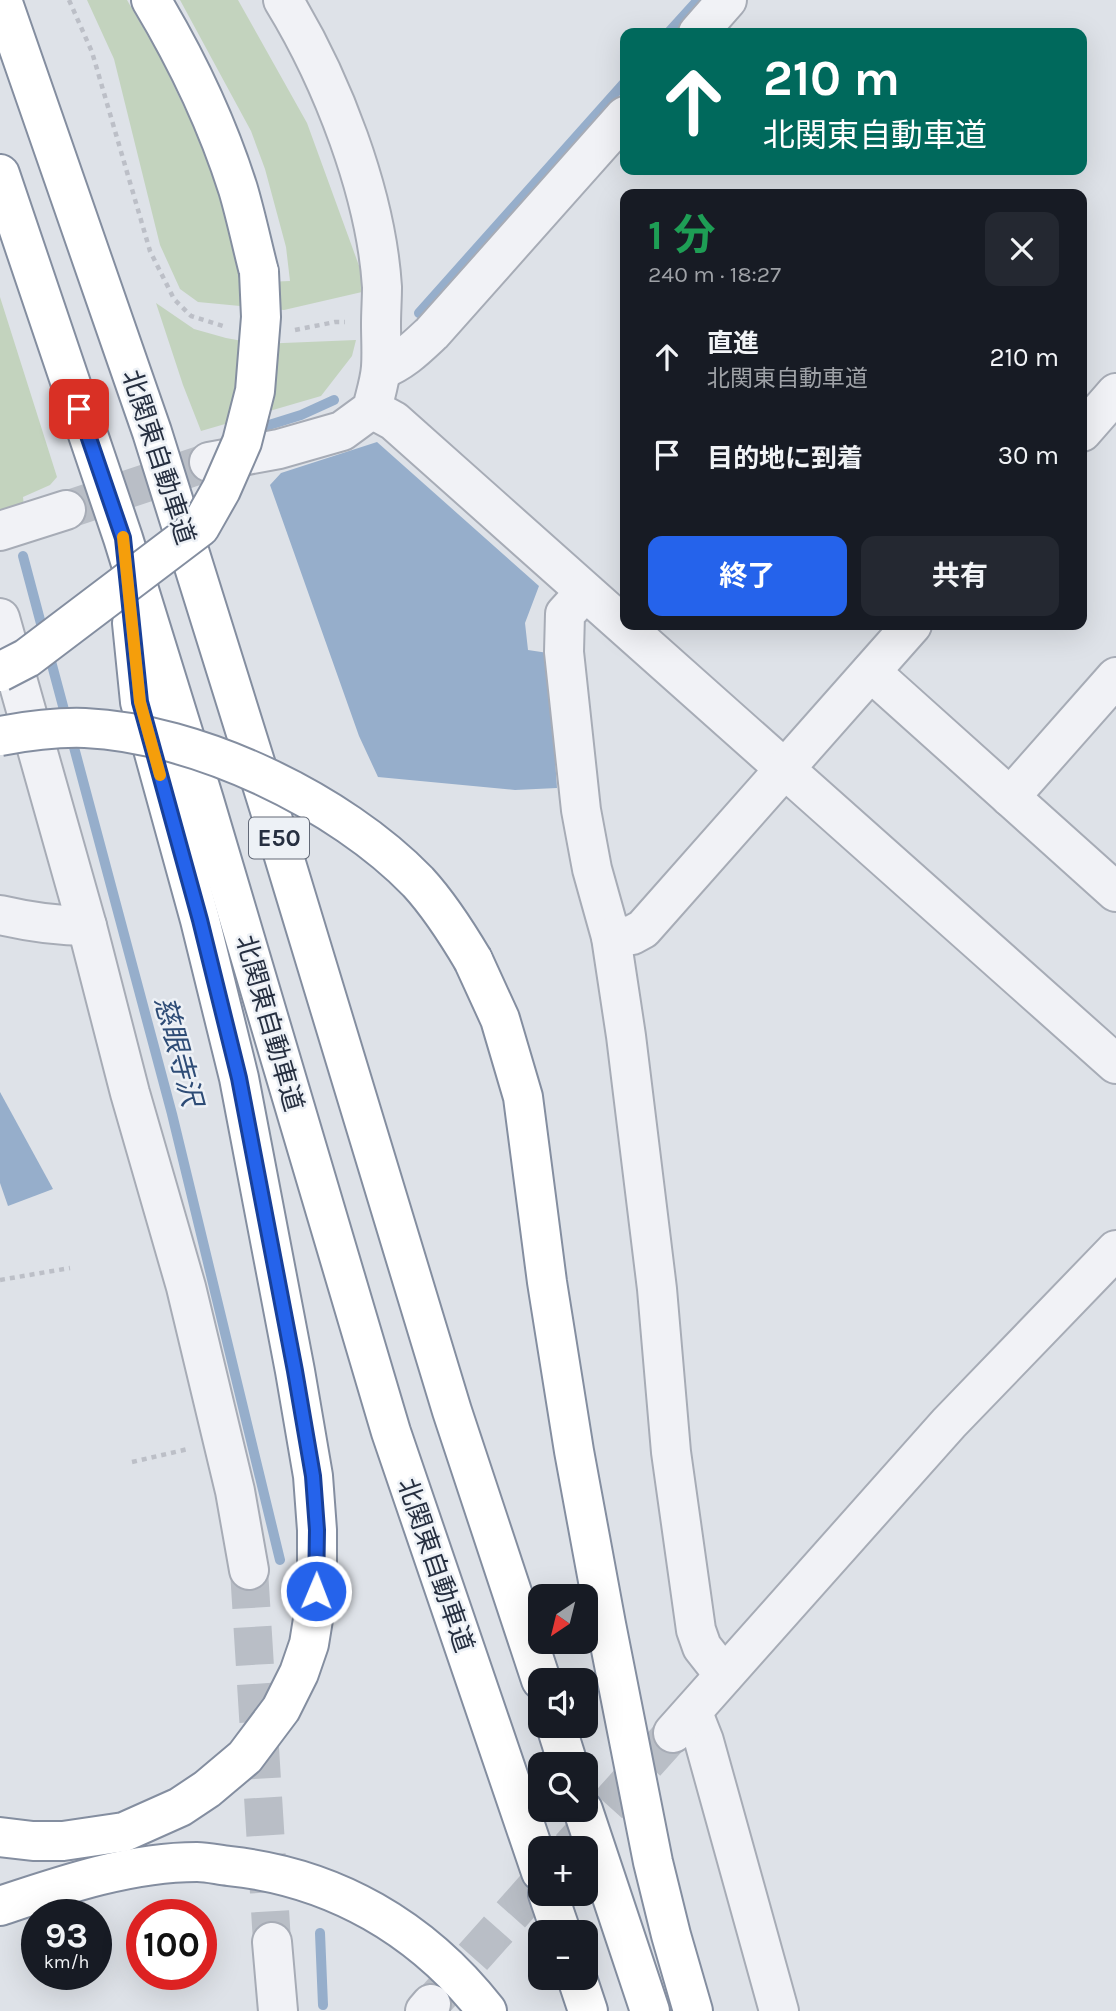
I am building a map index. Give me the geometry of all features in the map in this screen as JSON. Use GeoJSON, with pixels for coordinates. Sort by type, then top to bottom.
{"type":"FeatureCollection","features":[{"type":"Feature","properties":{"kind":"highway","name":"北関東自動車道"},"geometry":{"type":"LineString","coordinates":[[2,0],[152,432],[262,781],[452,1411],[537,1668]]}},
{"type":"Feature","properties":{"kind":"highway"},"geometry":{"type":"LineString","coordinates":[[0,672],[27,658],[200,527],[242,442],[256,391],[261,317],[258,272],[238,190],[215,125],[179,46],[151,0]]}},
{"type":"Feature","properties":{"kind":"highway","name":"北関東自動車道"},"geometry":{"type":"LineString","coordinates":[[0,174],[123,538],[204,800],[391,1432],[529,1836]]}},
{"type":"Feature","properties":{"kind":"highway"},"geometry":{"type":"LineString","coordinates":[[0,1837],[63,1841],[124,1832],[180,1807],[207,1789],[245,1757],[281,1709],[299,1673],[309,1643],[315,1607],[317,1530],[313,1476],[295,1371],[239,1078],[200,920],[140,702],[123,538]]}},
{"type":"Feature","properties":{"kind":"highway"},"geometry":{"type":"LineString","coordinates":[[0,736],[20,732],[85,729],[145,737],[209,753],[280,784],[337,816],[381,849],[418,883],[453,927],[474,960],[500,1019],[523,1097],[551,1308],[606,1624],[653,1862],[693,2011]]}},
{"type":"Feature","properties":{"kind":"highway"},"geometry":{"type":"LineString","coordinates":[[587,1822],[650,2011]]}},
{"type":"Feature","properties":{"kind":"highway"},"geometry":{"type":"LineString","coordinates":[[0,1906],[71,1882],[144,1867],[198,1862],[251,1868],[306,1880],[359,1903],[403,1929],[443,1964],[487,2011]]}},
{"type":"Feature","properties":{"kind":"highway"},"geometry":{"type":"LineString","coordinates":[[581,1990],[588,2011]]}},
{"type":"Feature","properties":{"kind":"street"},"geometry":{"type":"LineString","coordinates":[[209,462],[279,449],[342,431],[372,409],[381,370],[382,287],[365,192],[333,100],[283,0]]}},
{"type":"Feature","properties":{"kind":"street"},"geometry":{"type":"LineString","coordinates":[[702,28],[727,0]]}},
{"type":"Feature","properties":{"kind":"street"},"geometry":{"type":"LineString","coordinates":[[381,370],[410,354],[432,333],[620,122]]}},
{"type":"Feature","properties":{"kind":"street"},"geometry":{"type":"LineString","coordinates":[[1087,426],[1116,393]]}},
{"type":"Feature","properties":{"kind":"street"},"geometry":{"type":"LineString","coordinates":[[372,409],[394,421],[620,624]]}},
{"type":"Feature","properties":{"kind":"street"},"geometry":{"type":"LineString","coordinates":[[0,531],[66,510]]}},
{"type":"Feature","properties":{"kind":"street"},"geometry":{"type":"LineString","coordinates":[[584,592],[565,614],[564,652],[582,810],[592,869],[611,937],[657,1289],[671,1452],[696,1630],[702,1647],[724,1675]]}},
{"type":"Feature","properties":{"kind":"street"},"geometry":{"type":"LineString","coordinates":[[0,618],[186,1287],[235,1491],[249,1570]]}},
{"type":"Feature","properties":{"kind":"street"},"geometry":{"type":"LineString","coordinates":[[627,630],[1116,1064]]}},
{"type":"Feature","properties":{"kind":"street"},"geometry":{"type":"LineString","coordinates":[[611,937],[632,935],[643,929],[908,630]]}},
{"type":"Feature","properties":{"kind":"street"},"geometry":{"type":"LineString","coordinates":[[871,672],[1116,892]]}},
{"type":"Feature","properties":{"kind":"street"},"geometry":{"type":"LineString","coordinates":[[1010,797],[1116,677]]}},
{"type":"Feature","properties":{"kind":"street"},"geometry":{"type":"LineString","coordinates":[[0,915],[57,926],[87,926]]}},
{"type":"Feature","properties":{"kind":"street"},"geometry":{"type":"LineString","coordinates":[[779,2011],[704,1741],[683,1723],[948,1423],[1116,1250]]}},
{"type":"Feature","properties":{"kind":"street"},"geometry":{"type":"LineString","coordinates":[[272,1942],[278,2011]]}},
{"type":"Feature","properties":{"kind":"path"},"geometry":{"type":"LineString","coordinates":[[69,0],[92,52],[150,251],[174,299],[191,316],[236,330]]}},
{"type":"Feature","properties":{"kind":"path"},"geometry":{"type":"LineString","coordinates":[[284,332],[335,322],[381,325]]}},
{"type":"Feature","properties":{"kind":"path"},"geometry":{"type":"LineString","coordinates":[[0,1280],[70,1268]]}},
{"type":"Feature","properties":{"kind":"path"},"geometry":{"type":"LineString","coordinates":[[132,1462],[193,1448]]}},
{"type":"Feature","properties":{"kind":"green space"},"geometry":{"type":"Polygon","coordinates":[[[87,0],[127,0],[160,57],[193,126],[221,197],[241,283],[290,281],[286,247],[265,169],[251,131],[180,0],[238,0],[307,123],[362,274],[362,292],[284,310],[198,302],[180,289],[160,245],[114,59],[87,0]]]}},
{"type":"Feature","properties":{"kind":"green space"},"geometry":{"type":"Polygon","coordinates":[[[0,297],[57,477],[50,485],[23,497],[24,508],[0,511],[0,297]]]}},
{"type":"Feature","properties":{"kind":"green space"},"geometry":{"type":"Polygon","coordinates":[[[156,303],[194,329],[226,338],[259,344],[356,340],[352,356],[321,396],[201,431],[156,303]]]}},
{"type":"Feature","properties":{"kind":"water"},"geometry":{"type":"Polygon","coordinates":[[[377,442],[539,586],[525,623],[528,650],[548,653],[557,788],[515,790],[378,777],[359,736],[270,485],[281,473],[377,442]]]}},
{"type":"Feature","properties":{"kind":"water"},"geometry":{"type":"Polygon","coordinates":[[[0,1092],[53,1189],[8,1206],[0,1183],[0,1092]]]}},
{"type":"Feature","properties":{"kind":"waterway"},"geometry":{"type":"LineString","coordinates":[[673,28],[698,0]]}},
{"type":"Feature","properties":{"kind":"waterway"},"geometry":{"type":"LineString","coordinates":[[419,313],[620,88]]}},
{"type":"Feature","properties":{"kind":"waterway","name":"慈眼寺沢"},"geometry":{"type":"LineString","coordinates":[[253,430],[301,415],[334,400]]}},
{"type":"Feature","properties":{"kind":"waterway","name":"慈眼寺沢"},"geometry":{"type":"LineString","coordinates":[[23,556],[44,635]]}},
{"type":"Feature","properties":{"kind":"waterway","name":"慈眼寺沢"},"geometry":{"type":"LineString","coordinates":[[48,650],[172,1114],[280,1560]]}},
{"type":"Feature","properties":{"kind":"waterway","name":"慈眼寺沢"},"geometry":{"type":"LineString","coordinates":[[320,1933],[323,2005]]}},
{"type":"Feature","properties":{"kind":"tunnel"},"geometry":{"type":"LineString","coordinates":[[66,510],[209,462]]}},
{"type":"Feature","properties":{"kind":"tunnel"},"geometry":{"type":"LineString","coordinates":[[249,1570],[272,1942]]}},
{"type":"Feature","properties":{"kind":"tunnel"},"geometry":{"type":"LineString","coordinates":[[581,1836],[673,1733]]}},
{"type":"Feature","properties":{"kind":"tunnel"},"geometry":{"type":"LineString","coordinates":[[435,2000],[528,1896]]}},
{"type":"Feature","properties":{"kind":"slow traffic"},"geometry":{"type":"LineString","coordinates":[[123,537],[140,702],[160,775]]}},
{"type":"Feature","properties":{"kind":"route"},"geometry":{"type":"LineString","coordinates":[[79,409],[123,538],[140,702],[200,920],[239,1078],[313,1476],[317,1530],[316,1591]]}}]}
